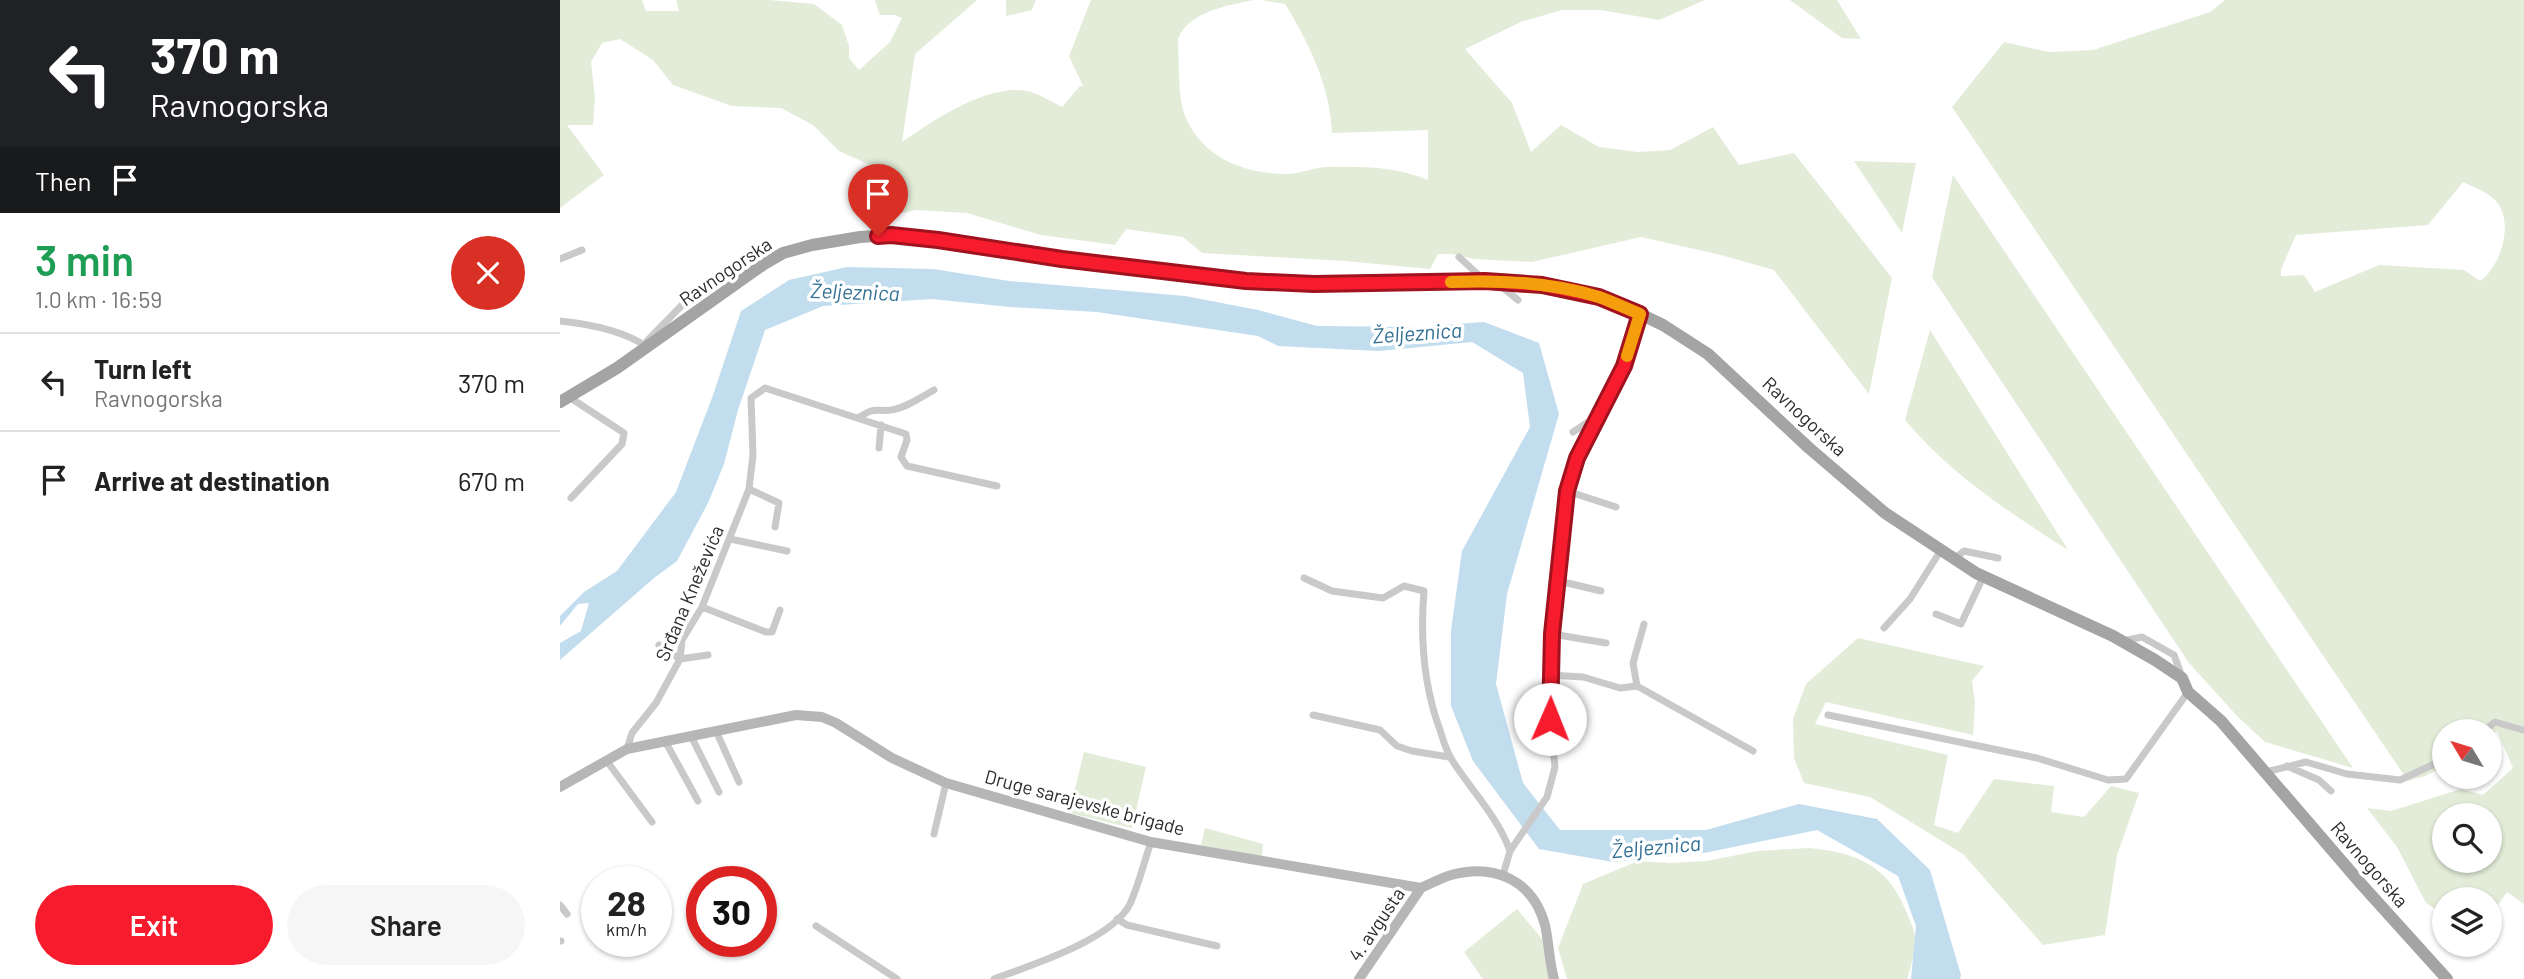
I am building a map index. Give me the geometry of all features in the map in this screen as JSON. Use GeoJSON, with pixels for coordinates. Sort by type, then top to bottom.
{"type":"FeatureCollection","features":[{"type":"Feature","properties":{"kind":"main road","name":"Ravnogorska"},"geometry":{"type":"LineString","coordinates":[[565,400],[783,253],[811,244],[860,237],[891,235],[927,239],[1062,259],[1246,281],[1314,284],[1485,281],[1529,284],[1599,297],[1663,325],[1708,354],[1809,448],[1885,513],[1954,559],[1983,577],[2123,641],[2182,678],[2188,692],[2221,721],[2447,979]]}},
{"type":"Feature","properties":{"kind":"main road","name":"Druge sarajevske brigade"},"geometry":{"type":"LineString","coordinates":[[560,787],[627,749],[796,715],[822,717],[848,730],[891,758],[946,783],[1151,842],[1421,888]]}},
{"type":"Feature","properties":{"kind":"main road"},"geometry":{"type":"LineString","coordinates":[[1421,888],[1449,875],[1466,872],[1503,875],[1516,881],[1537,905],[1544,925],[1554,979]]}},
{"type":"Feature","properties":{"kind":"main road","name":"4. avgusta"},"geometry":{"type":"LineString","coordinates":[[1359,979],[1421,888]]}},
{"type":"Feature","properties":{"kind":"street"},"geometry":{"type":"LineString","coordinates":[[560,259],[582,250]]}},
{"type":"Feature","properties":{"kind":"street"},"geometry":{"type":"LineString","coordinates":[[1459,257],[1488,285],[1501,286],[1518,300]]}},
{"type":"Feature","properties":{"kind":"street"},"geometry":{"type":"LineString","coordinates":[[560,321],[584,323],[635,338],[646,345],[686,301]]}},
{"type":"Feature","properties":{"kind":"street"},"geometry":{"type":"LineString","coordinates":[[1503,875],[1513,848],[1548,797],[1555,767],[1550,719],[1550,674],[1567,491],[1577,458],[1624,366],[1640,314]]}},
{"type":"Feature","properties":{"kind":"street","name":"Srđana Kneževića"},"geometry":{"type":"LineString","coordinates":[[627,749],[632,733],[656,703],[680,659],[682,640],[702,607],[749,489],[753,455],[751,398],[756,392],[765,388],[905,434],[907,440],[901,457],[907,466],[997,486]]}},
{"type":"Feature","properties":{"kind":"street"},"geometry":{"type":"LineString","coordinates":[[858,418],[873,409],[890,410],[904,406],[934,390]]}},
{"type":"Feature","properties":{"kind":"street"},"geometry":{"type":"LineString","coordinates":[[565,400],[624,433],[622,444],[571,498]]}},
{"type":"Feature","properties":{"kind":"street"},"geometry":{"type":"LineString","coordinates":[[1573,432],[1600,414]]}},
{"type":"Feature","properties":{"kind":"street"},"geometry":{"type":"LineString","coordinates":[[879,448],[881,425]]}},
{"type":"Feature","properties":{"kind":"street"},"geometry":{"type":"LineString","coordinates":[[749,489],[779,503],[775,527]]}},
{"type":"Feature","properties":{"kind":"street"},"geometry":{"type":"LineString","coordinates":[[1567,491],[1616,507]]}},
{"type":"Feature","properties":{"kind":"street"},"geometry":{"type":"LineString","coordinates":[[730,539],[787,551]]}},
{"type":"Feature","properties":{"kind":"street"},"geometry":{"type":"LineString","coordinates":[[1884,628],[1910,599],[1941,550]]}},
{"type":"Feature","properties":{"kind":"street"},"geometry":{"type":"LineString","coordinates":[[1954,559],[1964,551],[1998,558]]}},
{"type":"Feature","properties":{"kind":"street"},"geometry":{"type":"LineString","coordinates":[[1936,614],[1961,624],[1983,577]]}},
{"type":"Feature","properties":{"kind":"street"},"geometry":{"type":"LineString","coordinates":[[1304,578],[1332,591],[1382,598],[1404,586],[1423,591],[1423,662],[1432,709],[1449,757],[1513,848]]}},
{"type":"Feature","properties":{"kind":"street"},"geometry":{"type":"LineString","coordinates":[[1559,581],[1601,591]]}},
{"type":"Feature","properties":{"kind":"street"},"geometry":{"type":"LineString","coordinates":[[702,607],[766,632],[772,632],[775,628],[780,610]]}},
{"type":"Feature","properties":{"kind":"street"},"geometry":{"type":"LineString","coordinates":[[1637,686],[1633,663],[1644,624]]}},
{"type":"Feature","properties":{"kind":"street"},"geometry":{"type":"LineString","coordinates":[[1552,634],[1606,643]]}},
{"type":"Feature","properties":{"kind":"street"},"geometry":{"type":"LineString","coordinates":[[659,645],[680,659],[708,655]]}},
{"type":"Feature","properties":{"kind":"street"},"geometry":{"type":"LineString","coordinates":[[1550,674],[1583,677],[1620,688],[1637,686],[1752,751]]}},
{"type":"Feature","properties":{"kind":"street"},"geometry":{"type":"LineString","coordinates":[[1828,715],[2037,758],[2108,780],[2126,779],[2188,692]]}},
{"type":"Feature","properties":{"kind":"street"},"geometry":{"type":"LineString","coordinates":[[1313,715],[1380,730],[1396,746],[1449,757]]}},
{"type":"Feature","properties":{"kind":"street"},"geometry":{"type":"LineString","coordinates":[[2502,724],[2522,730]]}},
{"type":"Feature","properties":{"kind":"street"},"geometry":{"type":"LineString","coordinates":[[716,731],[739,782]]}},
{"type":"Feature","properties":{"kind":"street"},"geometry":{"type":"LineString","coordinates":[[691,736],[719,792]]}},
{"type":"Feature","properties":{"kind":"street"},"geometry":{"type":"LineString","coordinates":[[666,741],[698,801]]}},
{"type":"Feature","properties":{"kind":"street"},"geometry":{"type":"LineString","coordinates":[[606,760],[652,822]]}},
{"type":"Feature","properties":{"kind":"street"},"geometry":{"type":"LineString","coordinates":[[2266,772],[2306,762],[2347,774],[2400,780],[2432,767]]}},
{"type":"Feature","properties":{"kind":"street"},"geometry":{"type":"LineString","coordinates":[[2287,765],[2319,780],[2331,791]]}},
{"type":"Feature","properties":{"kind":"street"},"geometry":{"type":"LineString","coordinates":[[934,834],[946,783]]}},
{"type":"Feature","properties":{"kind":"street"},"geometry":{"type":"LineString","coordinates":[[994,979],[1068,951],[1117,919],[1129,906],[1151,842]]}},
{"type":"Feature","properties":{"kind":"street"},"geometry":{"type":"LineString","coordinates":[[560,905],[567,914]]}},
{"type":"Feature","properties":{"kind":"street"},"geometry":{"type":"LineString","coordinates":[[1117,919],[1127,925],[1217,946]]}},
{"type":"Feature","properties":{"kind":"street"},"geometry":{"type":"LineString","coordinates":[[816,926],[897,979]]}},
{"type":"Feature","properties":{"kind":"green space"},"geometry":{"type":"Polygon","coordinates":[[[560,0],[642,0],[646,11],[679,11],[676,0],[770,0],[814,4],[842,25],[849,46],[849,58],[859,70],[890,42],[902,18],[880,15],[875,0],[977,0],[915,54],[902,142],[962,106],[995,93],[1027,91],[1062,107],[1080,86],[1083,86],[1069,56],[1091,0],[1254,0],[1221,7],[1200,16],[1190,22],[1178,39],[1182,106],[1191,128],[1201,141],[1225,160],[1255,171],[1287,174],[1323,167],[1366,167],[1404,172],[1428,180],[1428,130],[1332,133],[1323,82],[1302,34],[1285,4],[1261,0],[1705,0],[1659,20],[1601,10],[1562,10],[1521,22],[1465,49],[1512,103],[1531,152],[1561,125],[1599,147],[1638,152],[1670,150],[1713,127],[1739,165],[1794,153],[1892,278],[1869,394],[1774,270],[1641,237],[1532,262],[1438,254],[1430,269],[1202,253],[1183,237],[1126,229],[1115,245],[1041,235],[967,213],[916,210],[883,217],[879,169],[839,151],[813,125],[781,108],[732,106],[673,85],[653,60],[620,39],[602,43],[591,62],[595,98],[593,125],[567,125],[604,175],[560,208],[560,0]]]}},
{"type":"Feature","properties":{"kind":"green space"},"geometry":{"type":"Polygon","coordinates":[[[1006,0],[1036,0],[1032,10],[1006,16],[1006,0]]]}},
{"type":"Feature","properties":{"kind":"green space"},"geometry":{"type":"Polygon","coordinates":[[[1790,0],[1837,0],[1861,39],[1842,38],[1790,0]]]}},
{"type":"Feature","properties":{"kind":"green space"},"geometry":{"type":"Polygon","coordinates":[[[2225,0],[2524,0],[2524,904],[2507,892],[2502,899],[2502,887],[2432,887],[2432,907],[2426,903],[2397,847],[2367,808],[2391,811],[2461,789],[2483,795],[2490,789],[2502,789],[2502,778],[2513,768],[2502,743],[2502,719],[2432,719],[2432,772],[2408,781],[1952,107],[2004,42],[2049,52],[2093,50],[2210,12],[2225,0]],[[2463,182],[2428,225],[2296,235],[2281,269],[2281,276],[2304,275],[2315,292],[2379,265],[2464,270],[2480,281],[2495,265],[2505,229],[2500,207],[2483,191],[2463,182]]]}},
{"type":"Feature","properties":{"kind":"green space"},"geometry":{"type":"Polygon","coordinates":[[[1854,161],[1916,163],[1902,233],[1854,161]]]}},
{"type":"Feature","properties":{"kind":"green space"},"geometry":{"type":"Polygon","coordinates":[[[1953,175],[2353,768],[2265,742],[2238,717],[2189,663],[1932,277],[1953,175]]]}},
{"type":"Feature","properties":{"kind":"green space"},"geometry":{"type":"Polygon","coordinates":[[[1930,330],[2068,550],[1961,475],[1905,420],[1930,330]]]}},
{"type":"Feature","properties":{"kind":"green space"},"geometry":{"type":"Polygon","coordinates":[[[1858,638],[1984,666],[1972,681],[1975,703],[1973,735],[1826,702],[1815,724],[1948,755],[1934,825],[1958,833],[1994,779],[2054,786],[2051,812],[2084,817],[2111,786],[2139,793],[2117,855],[2105,935],[2043,945],[1963,854],[1870,797],[1804,783],[1794,758],[1793,719],[1806,684],[1858,638]]]}},
{"type":"Feature","properties":{"kind":"green space"},"geometry":{"type":"Polygon","coordinates":[[[1084,752],[1146,767],[1132,828],[1069,813],[1084,752]]]}},
{"type":"Feature","properties":{"kind":"green space"},"geometry":{"type":"Polygon","coordinates":[[[1205,828],[1263,844],[1262,857],[1201,845],[1205,828]]]}},
{"type":"Feature","properties":{"kind":"green space"},"geometry":{"type":"Polygon","coordinates":[[[1808,848],[1855,858],[1868,864],[1890,882],[1899,895],[1915,936],[1907,979],[1567,979],[1558,948],[1583,884],[1638,861],[1706,861],[1758,851],[1808,848]]]}},
{"type":"Feature","properties":{"kind":"green space"},"geometry":{"type":"Polygon","coordinates":[[[1517,909],[1543,940],[1551,979],[1483,979],[1464,952],[1517,909]]]}},
{"type":"Feature","properties":{"kind":"water","name":"Željeznica"},"geometry":{"type":"Polygon","coordinates":[[[847,267],[933,269],[1009,281],[1185,296],[1258,310],[1317,326],[1413,327],[1484,322],[1539,343],[1559,414],[1507,594],[1496,684],[1523,783],[1560,830],[1706,830],[1799,804],[1877,819],[1930,870],[1960,979],[1911,979],[1916,926],[1898,876],[1817,830],[1704,853],[1613,862],[1539,849],[1473,761],[1451,706],[1451,631],[1462,551],[1530,427],[1523,373],[1472,342],[1379,351],[1278,346],[1258,336],[1097,312],[932,299],[823,306],[765,330],[738,410],[724,464],[708,503],[677,561],[560,660],[560,643],[581,631],[589,603],[578,604],[560,626],[560,616],[584,592],[617,571],[676,492],[712,398],[741,311],[789,280],[847,267]]]}},
{"type":"Feature","properties":{"kind":"slow traffic"},"geometry":{"type":"LineString","coordinates":[[1451,282],[1516,282],[1542,285],[1599,297],[1640,314],[1627,356]]}},
{"type":"Feature","properties":{"kind":"route"},"geometry":{"type":"LineString","coordinates":[[878,236],[938,240],[1062,259],[1246,281],[1314,284],[1516,282],[1599,297],[1640,314],[1624,366],[1577,458],[1567,491],[1552,634],[1550,719]]}}]}
